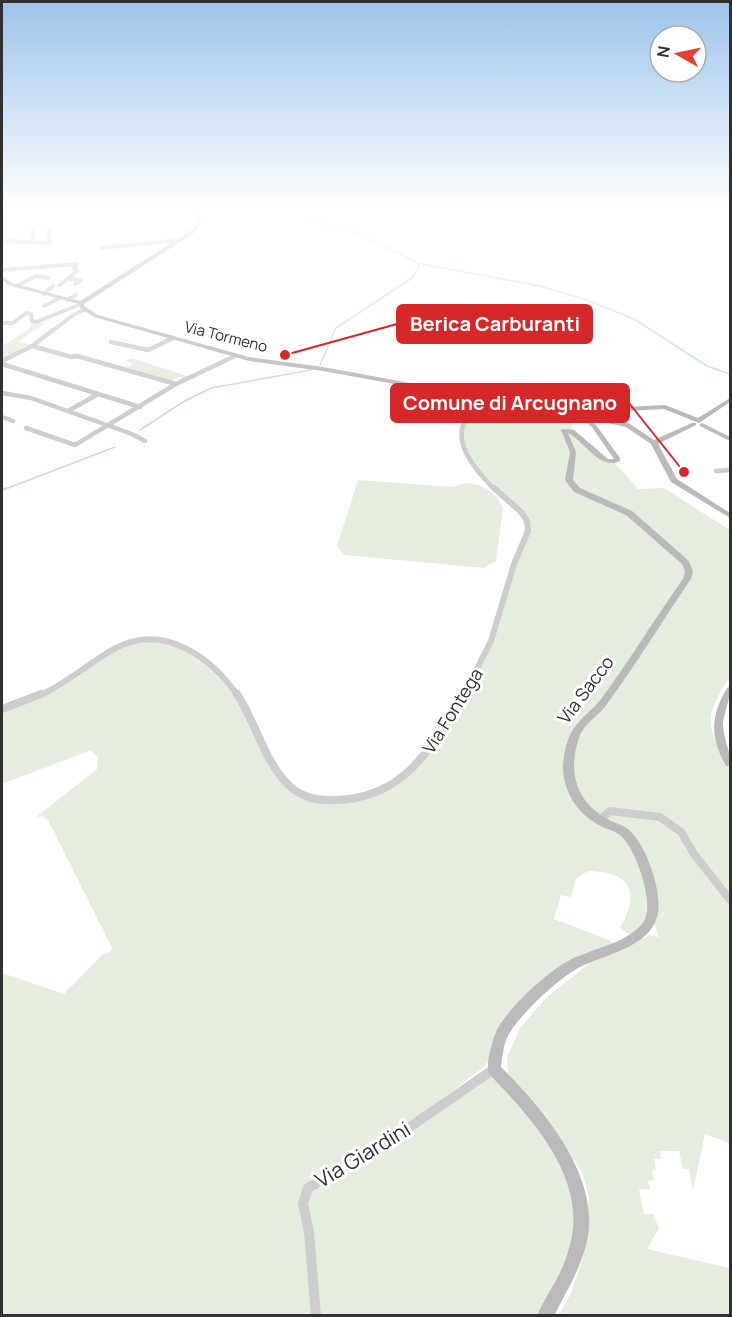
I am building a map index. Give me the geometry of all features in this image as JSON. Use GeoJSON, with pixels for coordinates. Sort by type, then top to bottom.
{"type":"FeatureCollection","features":[{"type":"Feature","properties":{"kind":"main road"},"geometry":{"type":"LineString","coordinates":[[82,306],[132,272]]}},
{"type":"Feature","properties":{"kind":"main road","name":"Via Tormeno"},"geometry":{"type":"LineString","coordinates":[[2,277],[17,286],[82,306],[96,316],[235,356],[345,372],[476,397],[537,396],[612,412],[654,443]]}},
{"type":"Feature","properties":{"kind":"main road"},"geometry":{"type":"LineString","coordinates":[[730,400],[698,423],[654,443],[674,480],[730,516]]}},
{"type":"Feature","properties":{"kind":"main road"},"geometry":{"type":"LineString","coordinates":[[612,412],[665,407],[730,438]]}},
{"type":"Feature","properties":{"kind":"main road","name":"Via Sacco"},"geometry":{"type":"LineString","coordinates":[[494,1069],[503,1031],[540,991],[572,965],[643,933],[652,917],[651,890],[644,862],[636,847],[625,833],[599,820],[573,796],[568,776],[574,737],[625,673],[687,579],[689,572],[686,563],[629,513],[577,490],[569,480],[573,452],[564,430],[572,431],[606,461],[617,461],[594,426],[574,411],[628,425]]}},
{"type":"Feature","properties":{"kind":"main road"},"geometry":{"type":"LineString","coordinates":[[730,690],[723,702],[718,724],[722,749],[730,763]]}},
{"type":"Feature","properties":{"kind":"main road"},"geometry":{"type":"LineString","coordinates":[[494,1069],[519,1094],[564,1155],[575,1181],[581,1212],[574,1261],[545,1316]]}},
{"type":"Feature","properties":{"kind":"street"},"geometry":{"type":"LineString","coordinates":[[60,285],[75,272]]}},
{"type":"Feature","properties":{"kind":"street"},"geometry":{"type":"LineString","coordinates":[[17,286],[37,274],[48,278]]}},
{"type":"Feature","properties":{"kind":"street"},"geometry":{"type":"LineString","coordinates":[[68,279],[81,280],[75,284]]}},
{"type":"Feature","properties":{"kind":"street"},"geometry":{"type":"LineString","coordinates":[[44,294],[53,286]]}},
{"type":"Feature","properties":{"kind":"street"},"geometry":{"type":"LineString","coordinates":[[67,300],[76,295]]}},
{"type":"Feature","properties":{"kind":"street"},"geometry":{"type":"LineString","coordinates":[[44,306],[60,298]]}},
{"type":"Feature","properties":{"kind":"street"},"geometry":{"type":"LineString","coordinates":[[2,322],[15,322],[26,314],[31,314],[32,321],[36,322],[82,306]]}},
{"type":"Feature","properties":{"kind":"street"},"geometry":{"type":"LineString","coordinates":[[2,362],[32,346],[82,306]]}},
{"type":"Feature","properties":{"kind":"street","name":"Via Tormeno"},"geometry":{"type":"LineString","coordinates":[[111,342],[148,350],[173,338]]}},
{"type":"Feature","properties":{"kind":"street"},"geometry":{"type":"LineString","coordinates":[[32,346],[70,357],[93,360],[176,384]]}},
{"type":"Feature","properties":{"kind":"street"},"geometry":{"type":"LineString","coordinates":[[26,428],[73,446],[176,384],[235,356]]}},
{"type":"Feature","properties":{"kind":"street"},"geometry":{"type":"LineString","coordinates":[[2,362],[140,407]]}},
{"type":"Feature","properties":{"kind":"street"},"geometry":{"type":"LineString","coordinates":[[2,393],[31,398],[110,425],[145,441]]}},
{"type":"Feature","properties":{"kind":"street"},"geometry":{"type":"LineString","coordinates":[[68,411],[98,394]]}},
{"type":"Feature","properties":{"kind":"street","name":"Via Fontega"},"geometry":{"type":"LineString","coordinates":[[2,709],[64,684],[114,647],[139,640],[160,640],[189,649],[216,670],[237,694],[283,780],[303,797],[346,801],[371,797],[400,780],[420,762],[436,742],[479,672],[528,527],[526,518],[520,510],[476,471],[464,446],[463,429],[467,417],[479,407],[493,402],[494,398]]}},
{"type":"Feature","properties":{"kind":"street"},"geometry":{"type":"LineString","coordinates":[[2,417],[13,421]]}},
{"type":"Feature","properties":{"kind":"street"},"geometry":{"type":"LineString","coordinates":[[716,471],[730,470]]}},
{"type":"Feature","properties":{"kind":"street"},"geometry":{"type":"LineString","coordinates":[[599,820],[610,811],[660,818],[681,832],[694,854],[730,900]]}},
{"type":"Feature","properties":{"kind":"street","name":"Via Giardini"},"geometry":{"type":"LineString","coordinates":[[316,1316],[309,1232],[303,1204],[308,1188],[401,1133],[494,1069]]}},
{"type":"Feature","properties":{"kind":"green space"},"geometry":{"type":"Polygon","coordinates":[[[53,318],[18,342],[29,344],[2,359],[2,346],[30,328],[31,324],[41,322],[42,324],[53,318]]]}},
{"type":"Feature","properties":{"kind":"green space"},"geometry":{"type":"Polygon","coordinates":[[[132,358],[187,376],[178,377],[169,382],[125,369],[133,364],[125,361],[132,358]]]}},
{"type":"Feature","properties":{"kind":"green space"},"geometry":{"type":"Polygon","coordinates":[[[530,400],[563,408],[570,413],[572,428],[570,430],[606,461],[614,462],[638,489],[664,488],[730,530],[730,677],[714,706],[711,722],[717,744],[730,770],[730,1143],[705,1134],[693,1191],[689,1169],[683,1169],[679,1151],[660,1151],[661,1159],[654,1159],[656,1170],[652,1170],[654,1180],[648,1181],[650,1189],[639,1190],[644,1214],[653,1214],[659,1228],[647,1249],[730,1268],[730,1315],[559,1315],[572,1291],[584,1254],[589,1198],[583,1174],[552,1126],[508,1074],[507,1057],[520,1028],[547,997],[590,963],[650,935],[659,937],[652,918],[633,937],[620,928],[630,904],[628,886],[614,875],[588,871],[576,879],[571,897],[561,895],[554,919],[609,940],[613,944],[540,990],[484,1067],[399,1131],[490,1070],[564,1155],[579,1237],[545,1315],[2,1315],[2,973],[64,994],[102,955],[113,950],[48,820],[42,816],[35,818],[97,769],[98,758],[91,750],[2,784],[2,709],[64,684],[114,647],[160,640],[189,649],[237,694],[265,751],[303,797],[346,801],[400,780],[454,710],[479,671],[524,540],[526,518],[476,471],[462,438],[467,417],[489,404],[530,400]]]}},
{"type":"Feature","properties":{"kind":"green space"},"geometry":{"type":"Polygon","coordinates":[[[358,480],[453,487],[467,483],[489,490],[500,501],[503,508],[496,561],[484,568],[344,555],[337,546],[358,480]]]}},
{"type":"Feature","properties":{"kind":"waterway"},"geometry":{"type":"LineString","coordinates":[[320,365],[336,328],[412,278],[416,272]]}},
{"type":"Feature","properties":{"kind":"waterway"},"geometry":{"type":"LineString","coordinates":[[468,272],[540,286],[584,299],[634,319],[707,366],[730,374]]}},
{"type":"Feature","properties":{"kind":"waterway"},"geometry":{"type":"LineString","coordinates":[[140,430],[183,402],[211,388],[311,370]]}},
{"type":"Feature","properties":{"kind":"waterway"},"geometry":{"type":"LineString","coordinates":[[3,490],[115,447]]}},
{"type":"Feature","properties":{"kind":"waterway"},"geometry":{"type":"LineString","coordinates":[[2,490],[7,488]]}},
{"type":"Feature","properties":{"kind":"place","name":"Berica Carburanti"},"geometry":{"type":"Point","coordinates":[285,355]}},
{"type":"Feature","properties":{"kind":"place","name":"Comune di Arcugnano"},"geometry":{"type":"Point","coordinates":[684,472]}}]}
